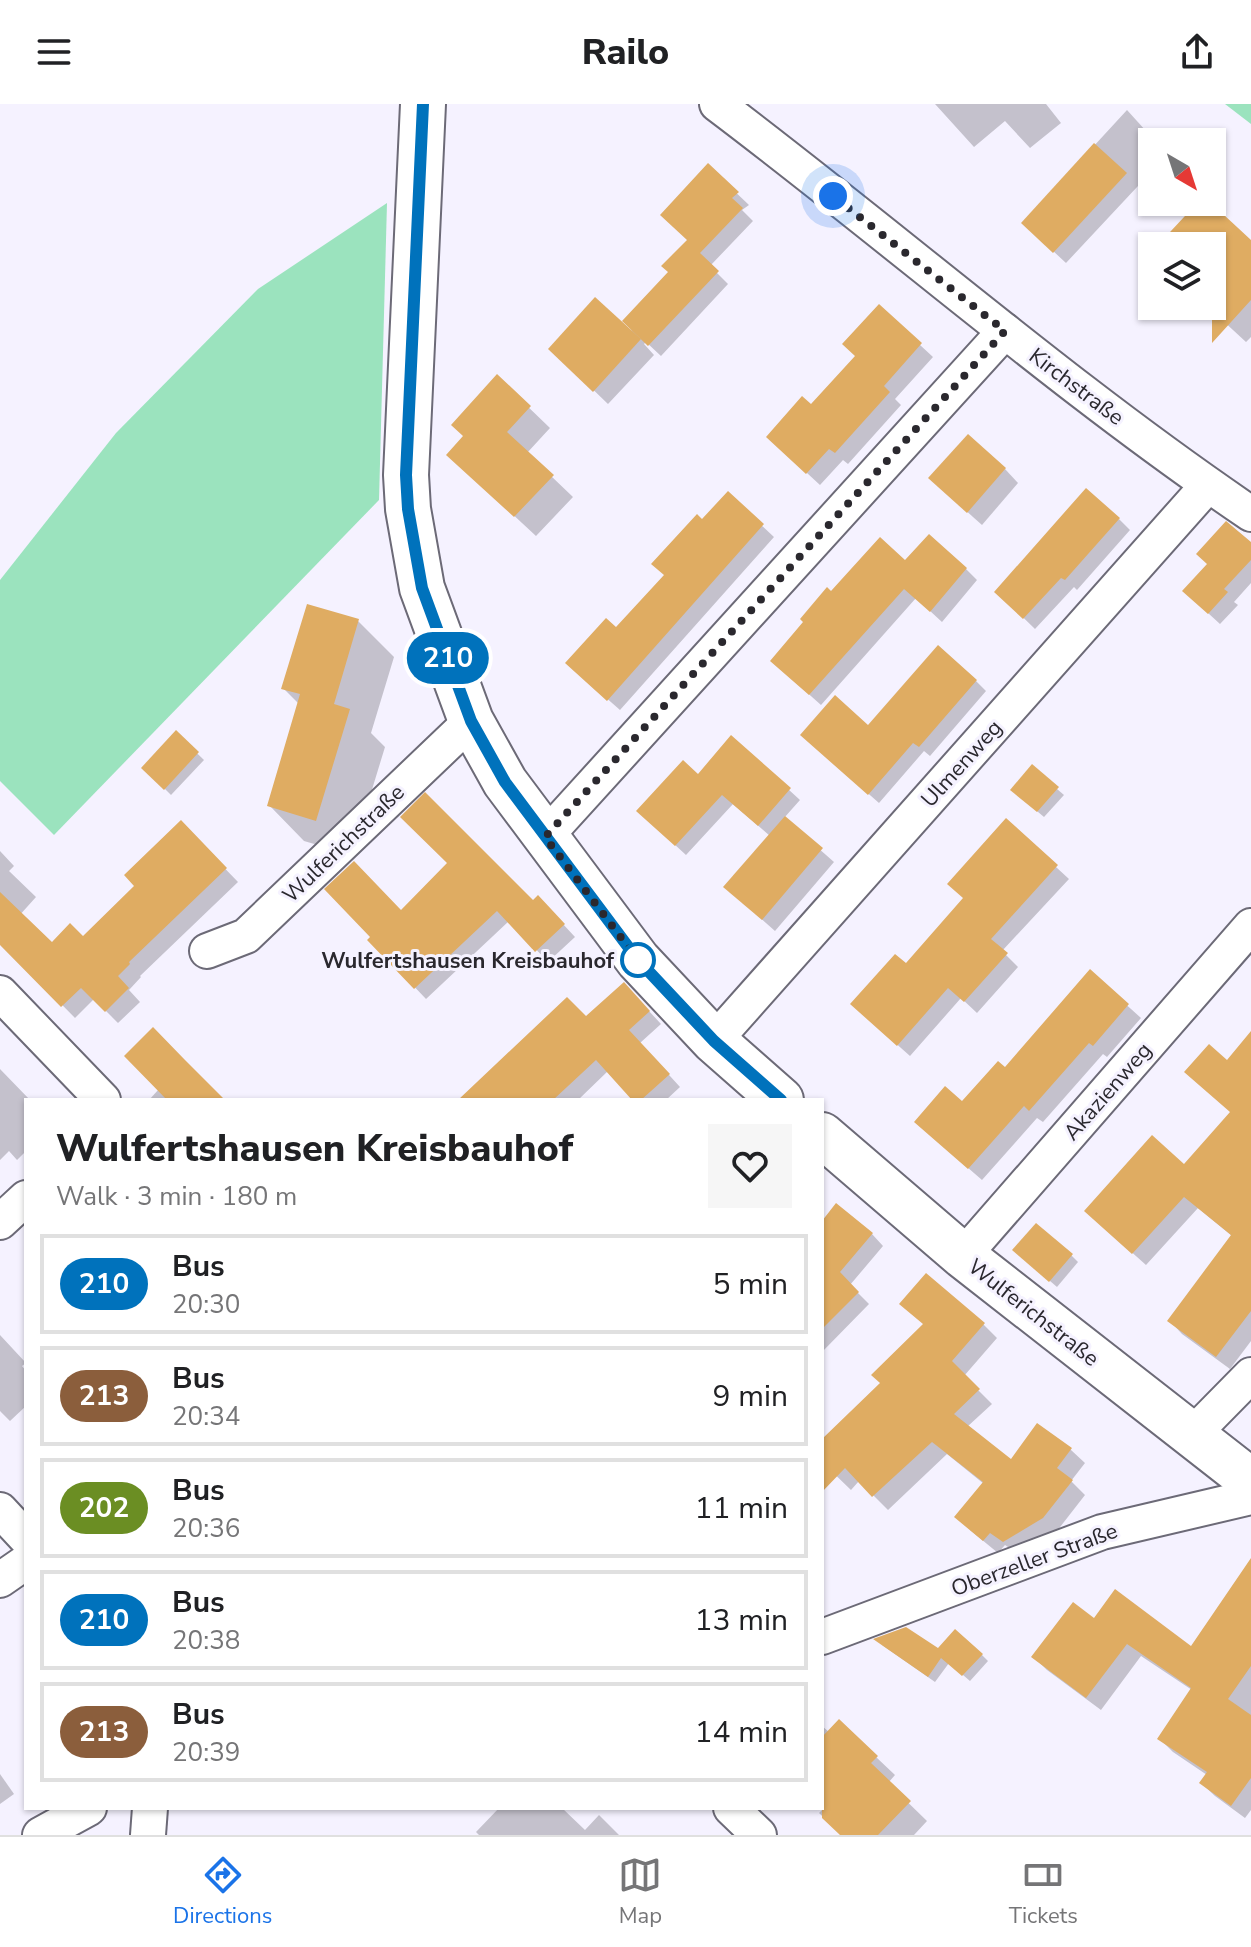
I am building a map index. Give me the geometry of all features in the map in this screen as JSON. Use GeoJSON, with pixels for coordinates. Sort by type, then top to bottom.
{"type":"FeatureCollection","features":[{"type":"Feature","properties":{"kind":"main road"},"geometry":{"type":"LineString","coordinates":[[423,104],[406,459],[408,509],[422,588],[471,721],[505,782],[638,960],[714,1041],[779,1098]]}},
{"type":"Feature","properties":{"kind":"main road","name":"Wulferichstraße"},"geometry":{"type":"LineString","coordinates":[[824,1137],[963,1256],[1251,1481]]}},
{"type":"Feature","properties":{"kind":"street","name":"Kirchstraße"},"geometry":{"type":"LineString","coordinates":[[717,104],[1005,331],[1251,514]]}},
{"type":"Feature","properties":{"kind":"street"},"geometry":{"type":"LineString","coordinates":[[545,837],[1005,331]]}},
{"type":"Feature","properties":{"kind":"street","name":"Ulmenweg"},"geometry":{"type":"LineString","coordinates":[[714,1041],[1208,485]]}},
{"type":"Feature","properties":{"kind":"street","name":"Wulferichstraße"},"geometry":{"type":"LineString","coordinates":[[207,951],[246,936],[471,721]]}},
{"type":"Feature","properties":{"kind":"street","name":"Akazienweg"},"geometry":{"type":"LineString","coordinates":[[963,1256],[1251,926]]}},
{"type":"Feature","properties":{"kind":"street"},"geometry":{"type":"LineString","coordinates":[[0,993],[101,1098]]}},
{"type":"Feature","properties":{"kind":"street"},"geometry":{"type":"LineString","coordinates":[[0,1222],[24,1200]]}},
{"type":"Feature","properties":{"kind":"street"},"geometry":{"type":"LineString","coordinates":[[1191,1436],[1251,1375]]}},
{"type":"Feature","properties":{"kind":"street","name":"Oberzeller Straße"},"geometry":{"type":"LineString","coordinates":[[824,1636],[1102,1532],[1251,1497]]}},
{"type":"Feature","properties":{"kind":"street"},"geometry":{"type":"LineString","coordinates":[[0,1510],[24,1536]]}},
{"type":"Feature","properties":{"kind":"street"},"geometry":{"type":"LineString","coordinates":[[0,1580],[24,1563]]}},
{"type":"Feature","properties":{"kind":"street"},"geometry":{"type":"LineString","coordinates":[[40,1835],[85,1810]]}},
{"type":"Feature","properties":{"kind":"street"},"geometry":{"type":"LineString","coordinates":[[148,1835],[150,1810]]}},
{"type":"Feature","properties":{"kind":"street"},"geometry":{"type":"LineString","coordinates":[[733,1810],[759,1835]]}},
{"type":"Feature","properties":{"kind":"green space"},"geometry":{"type":"Polygon","coordinates":[[[1225,104],[1251,104],[1251,124],[1225,104]]]}},
{"type":"Feature","properties":{"kind":"green space"},"geometry":{"type":"Polygon","coordinates":[[[387,203],[379,500],[54,835],[0,781],[0,580],[116,433],[258,289],[387,203]]]}},
{"type":"Feature","properties":{"kind":"building"},"geometry":{"type":"Polygon","coordinates":[[[1094,143],[1127,173],[1053,253],[1021,223],[1094,143]]]}},
{"type":"Feature","properties":{"kind":"building"},"geometry":{"type":"Polygon","coordinates":[[[708,163],[739,192],[732,198],[743,208],[700,253],[719,271],[648,346],[622,321],[668,272],[661,266],[687,240],[660,215],[708,163]]]}},
{"type":"Feature","properties":{"kind":"building"},"geometry":{"type":"Polygon","coordinates":[[[1185,216],[1225,216],[1251,240],[1251,300],[1212,343],[1212,320],[1226,320],[1226,232],[1170,232],[1185,216]]]}},
{"type":"Feature","properties":{"kind":"building"},"geometry":{"type":"Polygon","coordinates":[[[595,297],[641,339],[593,392],[548,349],[595,297]]]}},
{"type":"Feature","properties":{"kind":"building"},"geometry":{"type":"Polygon","coordinates":[[[879,304],[922,343],[884,386],[890,392],[835,453],[829,449],[806,474],[766,437],[802,396],[811,404],[855,356],[842,344],[879,304]]]}},
{"type":"Feature","properties":{"kind":"building"},"geometry":{"type":"Polygon","coordinates":[[[497,374],[531,406],[507,432],[554,475],[514,517],[446,455],[463,436],[451,425],[497,374]]]}},
{"type":"Feature","properties":{"kind":"building"},"geometry":{"type":"Polygon","coordinates":[[[968,434],[1006,468],[967,513],[928,478],[968,434]]]}},
{"type":"Feature","properties":{"kind":"building"},"geometry":{"type":"Polygon","coordinates":[[[1086,488],[1120,518],[1065,580],[1061,578],[1023,619],[994,592],[1086,488]]]}},
{"type":"Feature","properties":{"kind":"building"},"geometry":{"type":"Polygon","coordinates":[[[728,491],[764,524],[607,701],[565,663],[606,618],[616,627],[664,575],[651,564],[697,514],[702,519],[728,491]]]}},
{"type":"Feature","properties":{"kind":"building"},"geometry":{"type":"Polygon","coordinates":[[[1226,521],[1251,542],[1251,560],[1224,589],[1228,592],[1208,614],[1182,591],[1207,564],[1196,554],[1226,521]]]}},
{"type":"Feature","properties":{"kind":"building"},"geometry":{"type":"Polygon","coordinates":[[[929,534],[967,568],[930,612],[904,589],[809,695],[770,661],[827,587],[831,591],[880,537],[905,560],[929,534]]]}},
{"type":"Feature","properties":{"kind":"building"},"geometry":{"type":"Polygon","coordinates":[[[307,604],[359,619],[334,704],[350,709],[316,821],[267,806],[300,694],[281,689],[307,604]]]}},
{"type":"Feature","properties":{"kind":"building"},"geometry":{"type":"Polygon","coordinates":[[[938,645],[977,680],[919,747],[913,743],[868,795],[800,735],[835,695],[868,725],[938,645]]]}},
{"type":"Feature","properties":{"kind":"building"},"geometry":{"type":"Polygon","coordinates":[[[176,730],[199,752],[164,790],[141,768],[176,730]]]}},
{"type":"Feature","properties":{"kind":"building"},"geometry":{"type":"Polygon","coordinates":[[[731,735],[791,788],[758,826],[722,795],[675,846],[636,811],[683,760],[698,774],[731,735]]]}},
{"type":"Feature","properties":{"kind":"building"},"geometry":{"type":"Polygon","coordinates":[[[1032,764],[1059,787],[1037,812],[1010,790],[1032,764]]]}},
{"type":"Feature","properties":{"kind":"building"},"geometry":{"type":"Polygon","coordinates":[[[425,792],[533,900],[538,895],[565,924],[535,952],[497,911],[414,989],[324,889],[354,861],[401,910],[447,863],[400,817],[425,792]]]}},
{"type":"Feature","properties":{"kind":"building"},"geometry":{"type":"Polygon","coordinates":[[[785,816],[823,848],[762,920],[723,887],[785,816]]]}},
{"type":"Feature","properties":{"kind":"building"},"geometry":{"type":"Polygon","coordinates":[[[1006,818],[1058,865],[991,939],[1008,953],[964,1002],[948,988],[897,1046],[850,1004],[895,954],[906,963],[963,898],[947,884],[1006,818]]]}},
{"type":"Feature","properties":{"kind":"building"},"geometry":{"type":"Polygon","coordinates":[[[181,820],[227,868],[129,962],[118,976],[129,988],[105,1012],[81,988],[61,1007],[0,945],[0,892],[52,942],[70,923],[83,936],[134,886],[124,875],[181,820]]]}},
{"type":"Feature","properties":{"kind":"building"},"geometry":{"type":"Polygon","coordinates":[[[1090,969],[1129,1004],[1093,1046],[1089,1043],[1029,1111],[1024,1106],[968,1169],[914,1122],[945,1086],[962,1101],[998,1061],[1005,1067],[1090,969]]]}},
{"type":"Feature","properties":{"kind":"building"},"geometry":{"type":"Polygon","coordinates":[[[624,982],[650,1011],[629,1030],[670,1074],[643,1098],[630,1098],[596,1060],[555,1098],[460,1098],[567,997],[586,1016],[624,982]]]}},
{"type":"Feature","properties":{"kind":"building"},"geometry":{"type":"Polygon","coordinates":[[[153,1027],[223,1098],[165,1098],[124,1056],[153,1027]]]}},
{"type":"Feature","properties":{"kind":"building"},"geometry":{"type":"Polygon","coordinates":[[[1251,1031],[1251,1311],[1216,1357],[1167,1321],[1231,1235],[1184,1197],[1132,1254],[1084,1211],[1152,1135],[1184,1164],[1230,1112],[1184,1072],[1209,1044],[1227,1060],[1251,1031]]]}},
{"type":"Feature","properties":{"kind":"building"},"geometry":{"type":"Polygon","coordinates":[[[836,1203],[873,1233],[840,1272],[859,1292],[824,1327],[824,1218],[836,1203]]]}},
{"type":"Feature","properties":{"kind":"building"},"geometry":{"type":"Polygon","coordinates":[[[1036,1223],[1073,1254],[1049,1282],[1012,1250],[1036,1223]]]}},
{"type":"Feature","properties":{"kind":"building"},"geometry":{"type":"Polygon","coordinates":[[[926,1273],[985,1323],[952,1361],[980,1389],[954,1414],[1011,1459],[1037,1423],[1072,1448],[1057,1468],[1073,1480],[1043,1518],[1003,1542],[990,1533],[983,1541],[954,1517],[983,1482],[932,1442],[872,1497],[845,1468],[824,1490],[824,1437],[880,1383],[871,1375],[923,1324],[899,1304],[926,1273]]]}},
{"type":"Feature","properties":{"kind":"building"},"geometry":{"type":"Polygon","coordinates":[[[1251,1558],[1251,1666],[1228,1699],[1251,1715],[1251,1778],[1231,1806],[1199,1783],[1207,1772],[1157,1739],[1191,1688],[1127,1644],[1086,1698],[1031,1657],[1073,1602],[1094,1618],[1115,1589],[1191,1646],[1251,1558]]]}},
{"type":"Feature","properties":{"kind":"building"},"geometry":{"type":"Polygon","coordinates":[[[906,1627],[938,1648],[955,1629],[983,1654],[962,1676],[941,1658],[928,1677],[873,1639],[906,1627]]]}},
{"type":"Feature","properties":{"kind":"building"},"geometry":{"type":"Polygon","coordinates":[[[839,1719],[878,1756],[871,1763],[911,1801],[878,1835],[840,1835],[822,1818],[824,1735],[839,1719]]]}},
{"type":"Feature","properties":{"kind":"bus line","name":"210"},"geometry":{"type":"LineString","coordinates":[[423,104],[406,475],[408,509],[422,588],[471,721],[505,782],[638,960],[714,1041],[779,1098]]}},
{"type":"Feature","properties":{"kind":"place","name":"Wulfertshausen Kreisbauhof"},"geometry":{"type":"Point","coordinates":[638,960]}},
{"type":"Feature","properties":{"kind":"route"},"geometry":{"type":"LineString","coordinates":[[638,960],[545,837],[1005,331],[833,196]]}}]}
